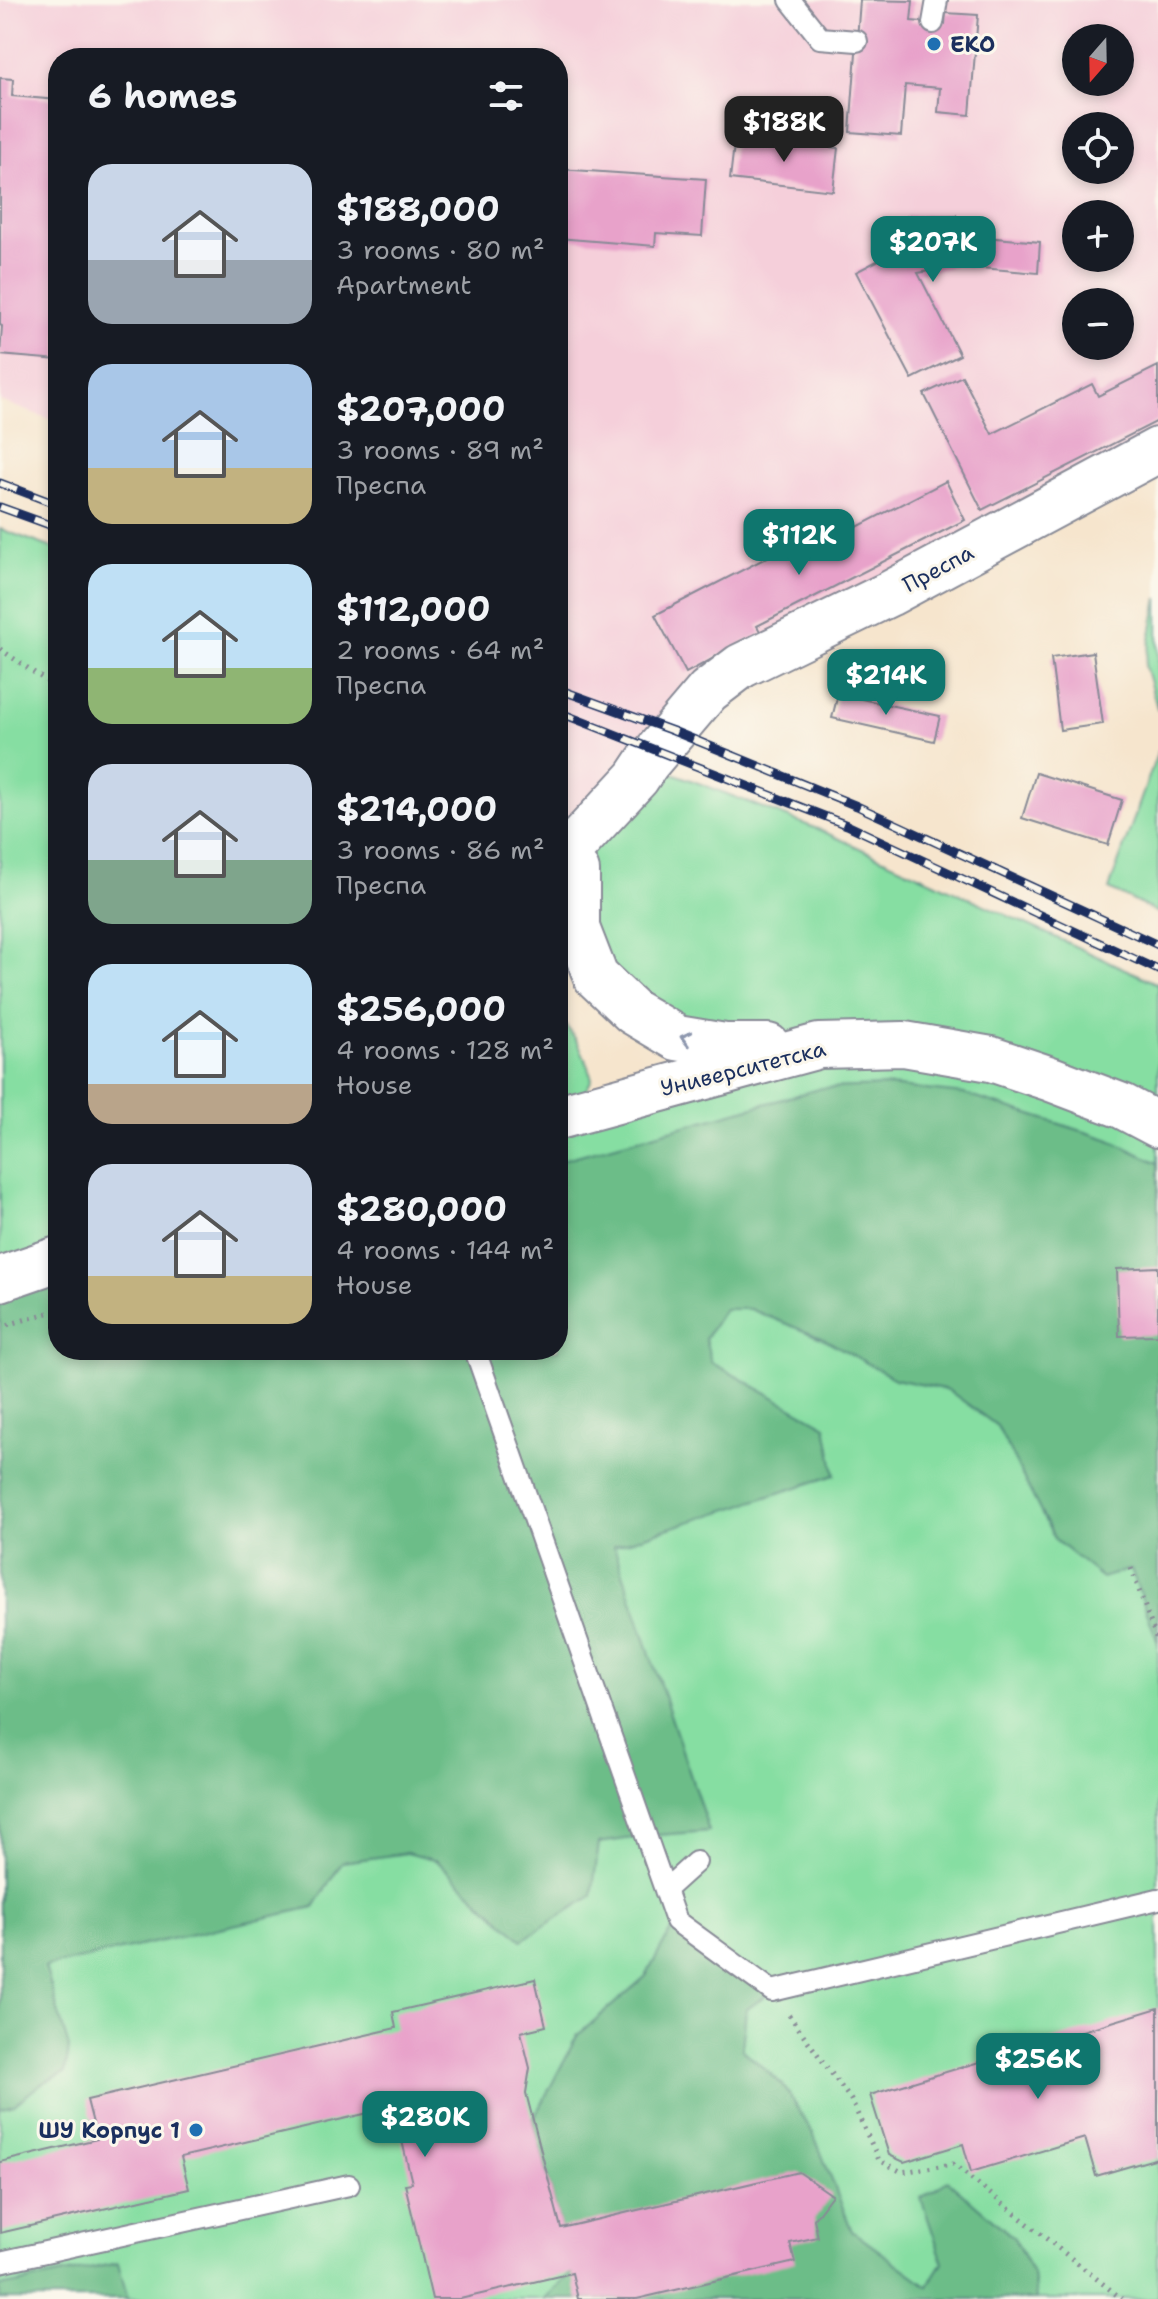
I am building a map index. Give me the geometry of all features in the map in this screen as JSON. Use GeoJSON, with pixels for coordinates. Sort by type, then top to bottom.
{"type":"FeatureCollection","features":[{"type":"Feature","properties":{"kind":"street","name":"Преспа"},"geometry":{"type":"LineString","coordinates":[[568,873],[647,763],[708,691],[741,666],[889,594],[1158,450]]}},
{"type":"Feature","properties":{"kind":"street"},"geometry":{"type":"LineString","coordinates":[[568,893],[577,928],[596,977],[633,1012],[677,1038],[725,1046],[819,1046]]}},
{"type":"Feature","properties":{"kind":"street","name":"Университетска"},"geometry":{"type":"LineString","coordinates":[[568,1114],[819,1046],[904,1044],[991,1059],[1122,1106],[1158,1125]]}},
{"type":"Feature","properties":{"kind":"street"},"geometry":{"type":"LineString","coordinates":[[0,1279],[48,1262]]}},
{"type":"Feature","properties":{"kind":"lane"},"geometry":{"type":"LineString","coordinates":[[790,0],[820,38],[857,41]]}},
{"type":"Feature","properties":{"kind":"lane"},"geometry":{"type":"LineString","coordinates":[[933,23],[937,0]]}},
{"type":"Feature","properties":{"kind":"lane"},"geometry":{"type":"LineString","coordinates":[[479,1360],[676,1921],[772,1991],[1158,1899]]}},
{"type":"Feature","properties":{"kind":"lane"},"geometry":{"type":"LineString","coordinates":[[665,1890],[696,1862]]}},
{"type":"Feature","properties":{"kind":"lane"},"geometry":{"type":"LineString","coordinates":[[0,2262],[349,2185]]}},
{"type":"Feature","properties":{"kind":"path"},"geometry":{"type":"LineString","coordinates":[[0,649],[48,682]]}},
{"type":"Feature","properties":{"kind":"path"},"geometry":{"type":"LineString","coordinates":[[0,1327],[48,1313]]}},
{"type":"Feature","properties":{"kind":"path"},"geometry":{"type":"LineString","coordinates":[[1131,1568],[1158,1643]]}},
{"type":"Feature","properties":{"kind":"path"},"geometry":{"type":"LineString","coordinates":[[772,1991],[851,2100],[879,2160],[902,2172],[953,2164],[1122,2299]]}},
{"type":"Feature","properties":{"kind":"shaded area"},"geometry":{"type":"Polygon","coordinates":[[[0,0],[1158,0],[1158,450],[741,666],[568,852],[568,48],[48,48],[48,418],[0,401],[0,0]]]}},
{"type":"Feature","properties":{"kind":"green space"},"geometry":{"type":"Polygon","coordinates":[[[0,529],[48,546],[48,1245],[17,1273],[48,1331],[48,1360],[568,1360],[568,1114],[815,1047],[633,1012],[568,905],[568,875],[647,763],[820,830],[1158,984],[1158,2299],[0,2299],[0,529]]]}},
{"type":"Feature","properties":{"kind":"green space"},"geometry":{"type":"Polygon","coordinates":[[[1158,598],[1158,711],[1145,666],[1158,598]]]}},
{"type":"Feature","properties":{"kind":"green space"},"geometry":{"type":"Polygon","coordinates":[[[1158,751],[1158,913],[1109,889],[1158,751]]]}},
{"type":"Feature","properties":{"kind":"green space"},"geometry":{"type":"Polygon","coordinates":[[[568,1030],[580,1046],[592,1079],[582,1099],[568,1102],[568,1030]]]}},
{"type":"Feature","properties":{"kind":"green space"},"geometry":{"type":"Polygon","coordinates":[[[889,1086],[964,1094],[1108,1139],[1158,1163],[1158,1643],[1131,1569],[1102,1578],[1055,1540],[997,1426],[948,1390],[895,1379],[826,1340],[750,1309],[724,1309],[705,1339],[711,1362],[826,1426],[835,1475],[614,1546],[709,1831],[599,1843],[592,1896],[522,1940],[437,1861],[407,1853],[342,1862],[314,1907],[45,1967],[69,2048],[65,2073],[42,2083],[14,2105],[0,2109],[0,1279],[48,1264],[48,1360],[568,1360],[568,1158],[822,1088],[889,1086]]]}},
{"type":"Feature","properties":{"kind":"green space"},"geometry":{"type":"Polygon","coordinates":[[[676,1921],[772,1991],[746,2010],[742,2049],[783,2085],[814,2135],[852,2231],[928,2286],[943,2262],[921,2198],[948,2181],[1014,2238],[1033,2274],[1036,2299],[544,2299],[572,2273],[533,2120],[577,2036],[646,1976],[676,1921]]]}},
{"type":"Feature","properties":{"kind":"green space"},"geometry":{"type":"Polygon","coordinates":[[[118,2263],[128,2299],[0,2299],[0,2287],[118,2263]]]}},
{"type":"Feature","properties":{"kind":"building"},"geometry":{"type":"Polygon","coordinates":[[[860,0],[913,1],[911,21],[945,24],[946,13],[978,15],[970,115],[938,112],[940,88],[905,85],[901,136],[850,132],[860,0]]]}},
{"type":"Feature","properties":{"kind":"building"},"geometry":{"type":"Polygon","coordinates":[[[0,78],[13,79],[12,96],[48,99],[48,359],[0,355],[0,78]]]}},
{"type":"Feature","properties":{"kind":"building"},"geometry":{"type":"Polygon","coordinates":[[[735,136],[838,148],[833,191],[730,179],[735,136]]]}},
{"type":"Feature","properties":{"kind":"building"},"geometry":{"type":"Polygon","coordinates":[[[568,170],[706,179],[702,236],[656,233],[655,246],[568,239],[568,170]]]}},
{"type":"Feature","properties":{"kind":"building"},"geometry":{"type":"Polygon","coordinates":[[[956,215],[961,235],[1040,242],[1038,273],[958,266],[918,273],[960,355],[912,379],[856,272],[904,247],[907,216],[956,215]]]}},
{"type":"Feature","properties":{"kind":"building"},"geometry":{"type":"Polygon","coordinates":[[[1158,366],[1158,421],[982,510],[924,394],[962,376],[992,434],[1092,384],[1098,396],[1158,366]]]}},
{"type":"Feature","properties":{"kind":"building"},"geometry":{"type":"Polygon","coordinates":[[[946,481],[965,520],[757,626],[761,633],[686,673],[655,615],[834,523],[840,536],[946,481]]]}},
{"type":"Feature","properties":{"kind":"building"},"geometry":{"type":"Polygon","coordinates":[[[1093,652],[1103,724],[1060,730],[1051,658],[1093,652]]]}},
{"type":"Feature","properties":{"kind":"building"},"geometry":{"type":"Polygon","coordinates":[[[838,694],[940,716],[934,741],[832,718],[838,694]]]}},
{"type":"Feature","properties":{"kind":"building"},"geometry":{"type":"Polygon","coordinates":[[[1036,773],[1122,800],[1108,845],[1022,818],[1036,773]]]}},
{"type":"Feature","properties":{"kind":"building"},"geometry":{"type":"Polygon","coordinates":[[[1158,1267],[1158,1335],[1119,1336],[1117,1269],[1158,1267]]]}},
{"type":"Feature","properties":{"kind":"building","name":"ШУ Корпус 1"},"geometry":{"type":"Polygon","coordinates":[[[535,1979],[546,2026],[521,2032],[530,2068],[526,2093],[561,2228],[799,2172],[832,2195],[814,2219],[818,2237],[790,2243],[795,2262],[637,2299],[578,2299],[572,2273],[460,2299],[432,2299],[405,2184],[412,2183],[394,2107],[181,2157],[189,2189],[0,2233],[0,2162],[97,2139],[87,2100],[396,2028],[393,2012],[535,1979]]]}},
{"type":"Feature","properties":{"kind":"building"},"geometry":{"type":"Polygon","coordinates":[[[1158,2008],[1158,2158],[1096,2176],[1085,2138],[971,2172],[963,2144],[904,2162],[889,2155],[870,2095],[1158,2008]]]}},
{"type":"Feature","properties":{"kind":"railway"},"geometry":{"type":"LineString","coordinates":[[0,483],[48,501]]}},
{"type":"Feature","properties":{"kind":"railway"},"geometry":{"type":"LineString","coordinates":[[0,507],[48,524]]}},
{"type":"Feature","properties":{"kind":"railway"},"geometry":{"type":"LineString","coordinates":[[568,693],[673,731],[857,806],[1158,945]]}},
{"type":"Feature","properties":{"kind":"railway"},"geometry":{"type":"LineString","coordinates":[[568,716],[847,825],[1158,970]]}},
{"type":"Feature","properties":{"kind":"place","name":"EKO"},"geometry":{"type":"Point","coordinates":[934,44]}},
{"type":"Feature","properties":{"kind":"place","name":"ШУ Корпус 1"},"geometry":{"type":"Point","coordinates":[196,2130]}}]}
